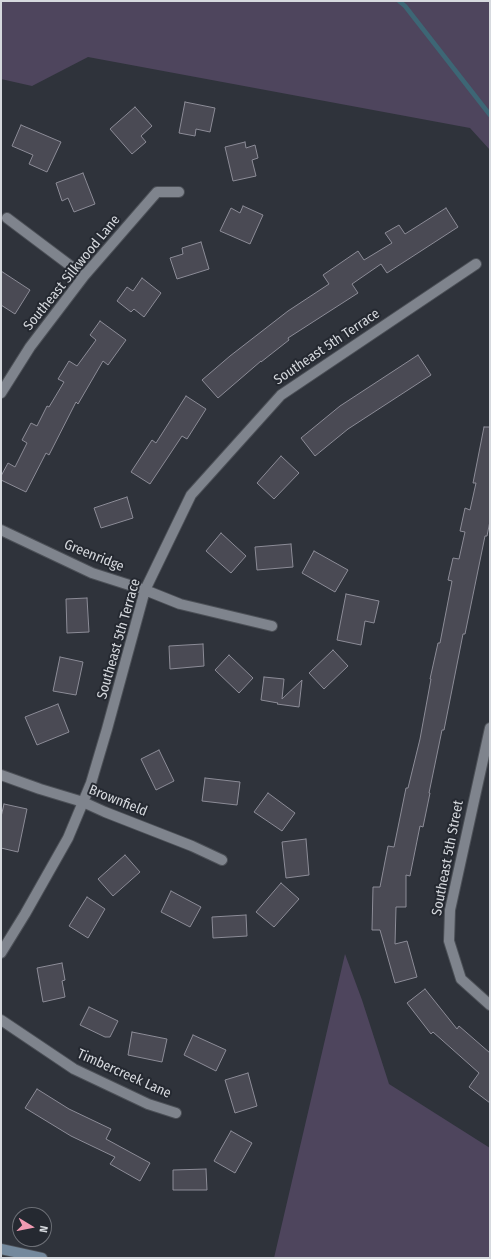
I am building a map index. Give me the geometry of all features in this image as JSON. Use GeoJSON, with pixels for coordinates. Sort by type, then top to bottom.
{"type":"FeatureCollection","features":[{"type":"Feature","properties":{"kind":"main road"},"geometry":{"type":"LineString","coordinates":[[1,1249],[42,1258]]}},
{"type":"Feature","properties":{"kind":"street","name":"Southeast Silkwood Lane"},"geometry":{"type":"LineString","coordinates":[[1,393],[30,347],[84,276],[157,192],[178,192]]}},
{"type":"Feature","properties":{"kind":"street"},"geometry":{"type":"LineString","coordinates":[[7,218],[84,276]]}},
{"type":"Feature","properties":{"kind":"street","name":"Southeast 5th Terrace"},"geometry":{"type":"LineString","coordinates":[[1,952],[25,914],[68,838],[91,783],[108,729],[146,590],[191,495],[281,395],[476,264]]}},
{"type":"Feature","properties":{"kind":"street","name":"Greenridge"},"geometry":{"type":"LineString","coordinates":[[1,530],[92,573],[146,590],[180,604],[272,626]]}},
{"type":"Feature","properties":{"kind":"street","name":"Southeast 5th Street"},"geometry":{"type":"LineString","coordinates":[[490,728],[450,910],[449,941],[461,979],[490,1005]]}},
{"type":"Feature","properties":{"kind":"street","name":"Brownfield"},"geometry":{"type":"LineString","coordinates":[[1,775],[83,802],[192,846],[222,860]]}},
{"type":"Feature","properties":{"kind":"street","name":"Timbercreek Lane"},"geometry":{"type":"LineString","coordinates":[[1,1020],[74,1069],[148,1104],[176,1113]]}},
{"type":"Feature","properties":{"kind":"shaded area"},"geometry":{"type":"Polygon","coordinates":[[[1,1],[490,1],[490,150],[470,128],[88,57],[32,86],[1,79],[1,1]]]}},
{"type":"Feature","properties":{"kind":"shaded area"},"geometry":{"type":"Polygon","coordinates":[[[345,954],[362,1000],[389,1084],[490,1148],[490,1258],[274,1258],[345,954]]]}},
{"type":"Feature","properties":{"kind":"building"},"geometry":{"type":"Polygon","coordinates":[[[185,102],[215,108],[210,132],[196,129],[195,136],[179,133],[185,102]]]}},
{"type":"Feature","properties":{"kind":"building"},"geometry":{"type":"Polygon","coordinates":[[[135,107],[152,126],[141,136],[146,142],[132,154],[110,129],[135,107]]]}},
{"type":"Feature","properties":{"kind":"building"},"geometry":{"type":"Polygon","coordinates":[[[21,125],[61,142],[47,172],[29,164],[33,155],[12,146],[21,125]]]}},
{"type":"Feature","properties":{"kind":"building"},"geometry":{"type":"Polygon","coordinates":[[[245,142],[246,148],[255,145],[258,158],[252,160],[256,176],[233,181],[225,147],[245,142]]]}},
{"type":"Feature","properties":{"kind":"building"},"geometry":{"type":"Polygon","coordinates":[[[83,173],[95,204],[74,212],[68,198],[62,201],[56,183],[83,173]]]}},
{"type":"Feature","properties":{"kind":"building"},"geometry":{"type":"Polygon","coordinates":[[[243,206],[263,215],[250,244],[220,231],[231,208],[240,213],[243,206]]]}},
{"type":"Feature","properties":{"kind":"building"},"geometry":{"type":"Polygon","coordinates":[[[446,208],[458,227],[387,273],[381,264],[352,284],[358,293],[288,338],[289,340],[261,361],[218,398],[202,380],[288,311],[329,284],[323,275],[358,251],[364,260],[392,243],[385,233],[399,225],[405,234],[446,208]]]}},
{"type":"Feature","properties":{"kind":"building"},"geometry":{"type":"Polygon","coordinates":[[[201,242],[209,269],[177,279],[170,258],[183,254],[182,248],[201,242]]]}},
{"type":"Feature","properties":{"kind":"building"},"geometry":{"type":"Polygon","coordinates":[[[1,271],[30,290],[15,314],[1,305],[1,271]]]}},
{"type":"Feature","properties":{"kind":"building"},"geometry":{"type":"Polygon","coordinates":[[[142,278],[161,293],[144,317],[134,309],[131,312],[117,301],[127,287],[133,291],[142,278]]]}},
{"type":"Feature","properties":{"kind":"building"},"geometry":{"type":"Polygon","coordinates":[[[100,321],[126,340],[108,365],[103,361],[78,404],[76,402],[49,455],[46,453],[26,492],[1,480],[1,476],[8,463],[15,467],[27,443],[22,440],[31,423],[37,426],[47,406],[49,407],[64,382],[58,379],[69,361],[77,366],[96,340],[90,335],[100,321]]]}},
{"type":"Feature","properties":{"kind":"building"},"geometry":{"type":"Polygon","coordinates":[[[418,355],[431,375],[348,429],[315,456],[301,438],[340,406],[418,355]]]}},
{"type":"Feature","properties":{"kind":"building"},"geometry":{"type":"Polygon","coordinates":[[[186,396],[206,409],[187,439],[182,436],[150,484],[131,472],[152,440],[156,443],[186,396]]]}},
{"type":"Feature","properties":{"kind":"building"},"geometry":{"type":"Polygon","coordinates":[[[484,427],[490,427],[490,521],[487,536],[485,536],[465,634],[463,634],[423,827],[420,826],[410,876],[406,875],[406,907],[396,907],[395,944],[407,941],[417,977],[395,983],[380,930],[372,930],[373,887],[380,887],[388,846],[394,847],[406,788],[408,788],[420,739],[430,679],[438,643],[440,643],[452,581],[448,580],[453,558],[459,559],[465,532],[460,531],[465,508],[470,510],[476,483],[473,483],[484,427]]]}},
{"type":"Feature","properties":{"kind":"building"},"geometry":{"type":"Polygon","coordinates":[[[281,456],[299,473],[274,499],[257,483],[281,456]]]}},
{"type":"Feature","properties":{"kind":"building"},"geometry":{"type":"Polygon","coordinates":[[[127,497],[133,518],[101,528],[94,508],[127,497]]]}},
{"type":"Feature","properties":{"kind":"building"},"geometry":{"type":"Polygon","coordinates":[[[221,533],[246,556],[231,573],[206,551],[221,533]]]}},
{"type":"Feature","properties":{"kind":"building"},"geometry":{"type":"Polygon","coordinates":[[[291,544],[293,567],[257,570],[255,547],[291,544]]]}},
{"type":"Feature","properties":{"kind":"building"},"geometry":{"type":"Polygon","coordinates":[[[314,551],[348,570],[335,592],[302,573],[314,551]]]}},
{"type":"Feature","properties":{"kind":"building"},"geometry":{"type":"Polygon","coordinates":[[[346,594],[379,601],[374,623],[365,621],[361,645],[337,640],[346,594]]]}},
{"type":"Feature","properties":{"kind":"building"},"geometry":{"type":"Polygon","coordinates":[[[87,598],[89,632],[67,633],[66,599],[87,598]]]}},
{"type":"Feature","properties":{"kind":"building"},"geometry":{"type":"Polygon","coordinates":[[[203,644],[204,666],[170,669],[169,646],[203,644]]]}},
{"type":"Feature","properties":{"kind":"building"},"geometry":{"type":"Polygon","coordinates":[[[333,650],[348,666],[324,689],[309,673],[333,650]]]}},
{"type":"Feature","properties":{"kind":"building"},"geometry":{"type":"Polygon","coordinates":[[[229,655],[253,678],[239,693],[215,670],[229,655]]]}},
{"type":"Feature","properties":{"kind":"building"},"geometry":{"type":"Polygon","coordinates":[[[60,657],[83,662],[76,695],[53,691],[60,657]]]}},
{"type":"Feature","properties":{"kind":"building"},"geometry":{"type":"Polygon","coordinates":[[[264,677],[284,679],[282,699],[302,680],[299,707],[261,700],[264,677]]]}},
{"type":"Feature","properties":{"kind":"building"},"geometry":{"type":"Polygon","coordinates":[[[58,704],[69,732],[37,745],[25,717],[58,704]]]}},
{"type":"Feature","properties":{"kind":"building"},"geometry":{"type":"Polygon","coordinates":[[[159,750],[174,781],[156,790],[141,759],[159,750]]]}},
{"type":"Feature","properties":{"kind":"building"},"geometry":{"type":"Polygon","coordinates":[[[205,778],[240,782],[237,805],[202,801],[205,778]]]}},
{"type":"Feature","properties":{"kind":"building"},"geometry":{"type":"Polygon","coordinates":[[[268,793],[295,813],[282,831],[254,812],[268,793]]]}},
{"type":"Feature","properties":{"kind":"building"},"geometry":{"type":"Polygon","coordinates":[[[4,804],[27,809],[18,852],[1,848],[1,817],[4,804]]]}},
{"type":"Feature","properties":{"kind":"building"},"geometry":{"type":"Polygon","coordinates":[[[306,839],[309,875],[286,878],[282,842],[306,839]]]}},
{"type":"Feature","properties":{"kind":"building"},"geometry":{"type":"Polygon","coordinates":[[[125,855],[140,872],[113,896],[98,879],[125,855]]]}},
{"type":"Feature","properties":{"kind":"building"},"geometry":{"type":"Polygon","coordinates":[[[281,883],[299,899],[274,927],[256,912],[281,883]]]}},
{"type":"Feature","properties":{"kind":"building"},"geometry":{"type":"Polygon","coordinates":[[[171,891],[201,907],[190,927],[161,912],[171,891]]]}},
{"type":"Feature","properties":{"kind":"building"},"geometry":{"type":"Polygon","coordinates":[[[87,897],[105,909],[88,938],[69,926],[87,897]]]}},
{"type":"Feature","properties":{"kind":"building"},"geometry":{"type":"Polygon","coordinates":[[[246,915],[247,936],[213,938],[212,917],[246,915]]]}},
{"type":"Feature","properties":{"kind":"building"},"geometry":{"type":"Polygon","coordinates":[[[62,963],[65,980],[62,981],[65,997],[43,1002],[37,968],[62,963]]]}},
{"type":"Feature","properties":{"kind":"building"},"geometry":{"type":"Polygon","coordinates":[[[425,989],[457,1029],[459,1026],[490,1053],[490,1103],[469,1087],[479,1073],[433,1032],[431,1034],[407,1003],[425,989]]]}},
{"type":"Feature","properties":{"kind":"building"},"geometry":{"type":"Polygon","coordinates":[[[89,1007],[118,1021],[110,1037],[105,1037],[80,1025],[89,1007]]]}},
{"type":"Feature","properties":{"kind":"building"},"geometry":{"type":"Polygon","coordinates":[[[132,1032],[167,1039],[162,1062],[128,1055],[132,1032]]]}},
{"type":"Feature","properties":{"kind":"building"},"geometry":{"type":"Polygon","coordinates":[[[193,1035],[226,1050],[216,1071],[184,1055],[193,1035]]]}},
{"type":"Feature","properties":{"kind":"building"},"geometry":{"type":"Polygon","coordinates":[[[248,1073],[257,1106],[235,1113],[225,1080],[248,1073]]]}},
{"type":"Feature","properties":{"kind":"building"},"geometry":{"type":"Polygon","coordinates":[[[37,1089],[69,1109],[111,1129],[106,1139],[150,1163],[140,1181],[110,1164],[115,1157],[71,1136],[25,1108],[37,1089]]]}},
{"type":"Feature","properties":{"kind":"building"},"geometry":{"type":"Polygon","coordinates":[[[231,1131],[252,1143],[235,1173],[214,1161],[231,1131]]]}},
{"type":"Feature","properties":{"kind":"building"},"geometry":{"type":"Polygon","coordinates":[[[206,1169],[207,1190],[173,1190],[173,1170],[206,1169]]]}},
{"type":"Feature","properties":{"kind":"waterway"},"geometry":{"type":"LineString","coordinates":[[399,1],[405,6],[490,115]]}}]}
